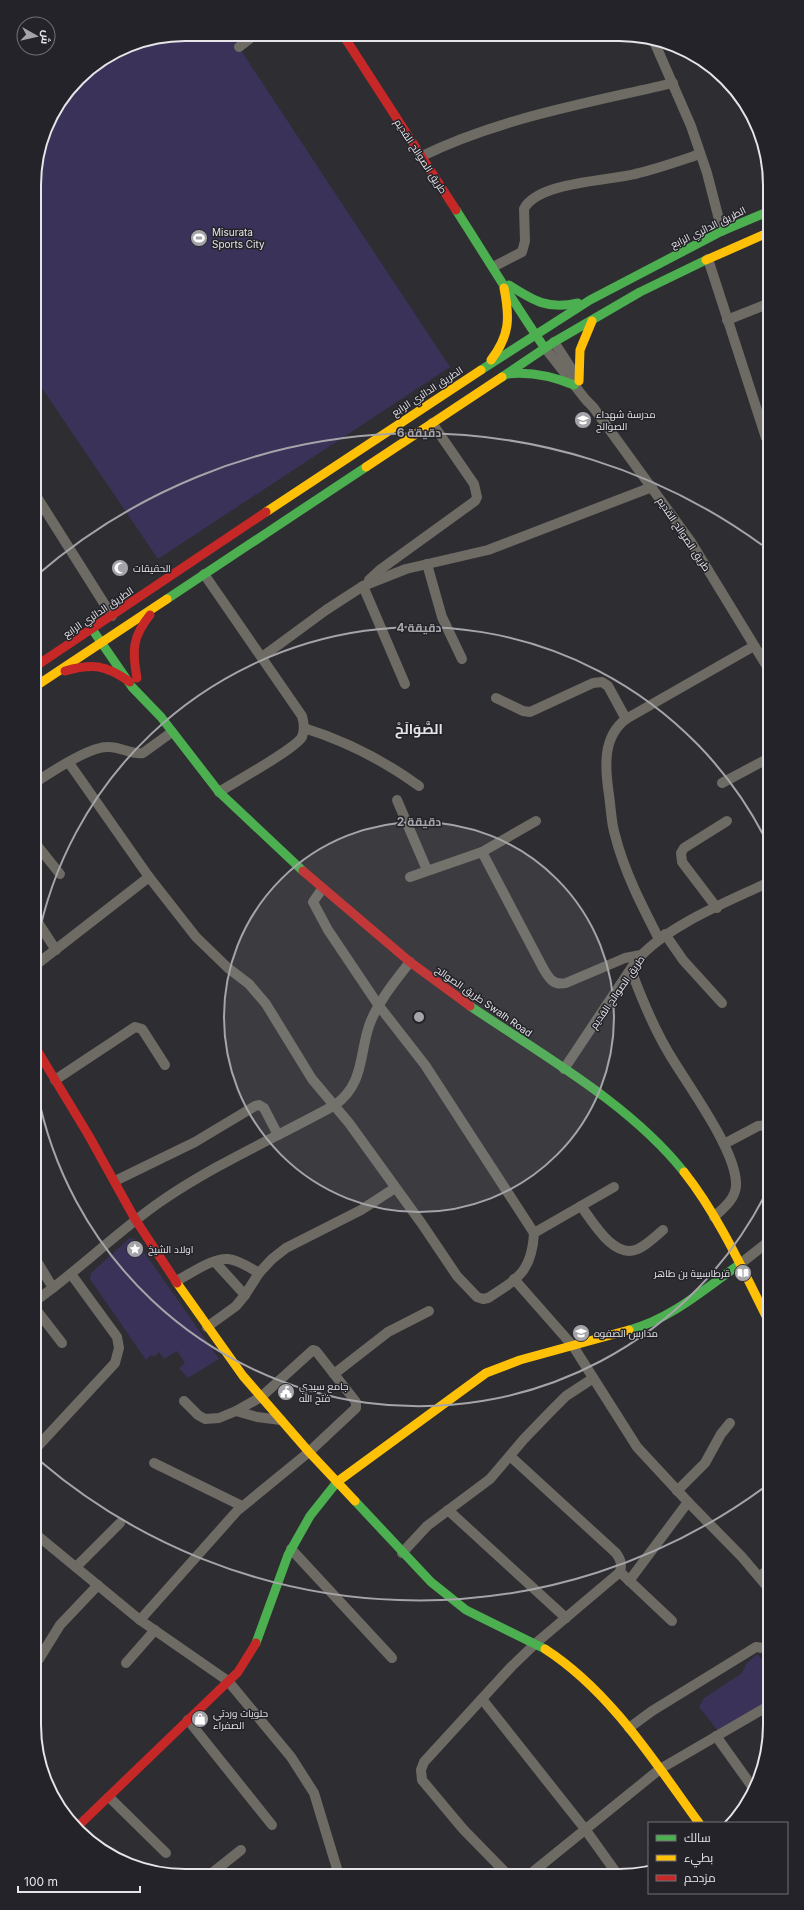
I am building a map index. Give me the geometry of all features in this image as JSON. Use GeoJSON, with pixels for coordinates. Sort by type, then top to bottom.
{"type":"FeatureCollection","features":[{"type":"Feature","properties":{"kind":"street"},"geometry":{"type":"LineString","coordinates":[[239,47],[247,41]]}},
{"type":"Feature","properties":{"kind":"street","name":"طريق الصوالح القديم"},"geometry":{"type":"LineString","coordinates":[[347,41],[499,277],[554,342],[576,383]]}},
{"type":"Feature","properties":{"kind":"street"},"geometry":{"type":"LineString","coordinates":[[657,46],[673,83],[700,154],[722,231]]}},
{"type":"Feature","properties":{"kind":"street"},"geometry":{"type":"LineString","coordinates":[[420,156],[449,143],[524,118],[673,83]]}},
{"type":"Feature","properties":{"kind":"street"},"geometry":{"type":"LineString","coordinates":[[493,266],[518,254],[523,249],[524,210],[528,202],[534,198],[558,189],[653,170],[700,154]]}},
{"type":"Feature","properties":{"kind":"street","name":"الطريق الدائري الرابع"},"geometry":{"type":"LineString","coordinates":[[41,663],[486,366],[590,300],[722,231],[763,214]]}},
{"type":"Feature","properties":{"kind":"street"},"geometry":{"type":"LineString","coordinates":[[41,682],[102,642],[112,640],[204,574],[554,342],[640,292],[708,259],[763,235]]}},
{"type":"Feature","properties":{"kind":"street"},"geometry":{"type":"LineString","coordinates":[[708,259],[727,320],[763,423]]}},
{"type":"Feature","properties":{"kind":"street"},"geometry":{"type":"LineString","coordinates":[[506,286],[532,300],[552,307],[568,306],[590,300]]}},
{"type":"Feature","properties":{"kind":"street"},"geometry":{"type":"LineString","coordinates":[[486,366],[506,338],[508,308],[506,286]]}},
{"type":"Feature","properties":{"kind":"street","name":"طريق الصوالح القديم"},"geometry":{"type":"LineString","coordinates":[[506,286],[535,335],[590,397],[593,407],[691,542],[763,660]]}},
{"type":"Feature","properties":{"kind":"street"},"geometry":{"type":"LineString","coordinates":[[727,320],[763,306]]}},
{"type":"Feature","properties":{"kind":"street"},"geometry":{"type":"LineString","coordinates":[[504,374],[536,372],[576,383],[579,348],[582,337],[593,320]]}},
{"type":"Feature","properties":{"kind":"street"},"geometry":{"type":"LineString","coordinates":[[364,586],[381,569],[475,501],[477,497],[474,484],[432,423]]}},
{"type":"Feature","properties":{"kind":"street"},"geometry":{"type":"LineString","coordinates":[[262,657],[326,610],[364,586],[406,569],[488,550],[652,487]]}},
{"type":"Feature","properties":{"kind":"street"},"geometry":{"type":"LineString","coordinates":[[41,504],[112,616]]}},
{"type":"Feature","properties":{"kind":"street"},"geometry":{"type":"LineString","coordinates":[[427,564],[442,617],[462,659]]}},
{"type":"Feature","properties":{"kind":"street"},"geometry":{"type":"LineString","coordinates":[[204,574],[302,716],[304,728],[301,738],[294,745],[219,792]]}},
{"type":"Feature","properties":{"kind":"street"},"geometry":{"type":"LineString","coordinates":[[364,586],[405,684]]}},
{"type":"Feature","properties":{"kind":"street"},"geometry":{"type":"LineString","coordinates":[[41,682],[61,672],[92,665],[106,667],[134,680],[133,656],[136,636],[146,620],[158,606]]}},
{"type":"Feature","properties":{"kind":"street"},"geometry":{"type":"LineString","coordinates":[[101,623],[112,640]]}},
{"type":"Feature","properties":{"kind":"street","name":"طريق الصوالح Swalh Road"},"geometry":{"type":"LineString","coordinates":[[92,629],[134,680],[152,710],[161,718],[219,792],[322,889],[410,962],[508,1033],[564,1069],[629,1116],[661,1145],[697,1188],[740,1264],[763,1310]]}},
{"type":"Feature","properties":{"kind":"street"},"geometry":{"type":"LineString","coordinates":[[722,1003],[662,937],[633,884],[618,846],[612,820],[606,770],[607,754],[614,730],[626,719],[754,646]]}},
{"type":"Feature","properties":{"kind":"street","name":"طريق الصوالح Swalh Road"},"geometry":{"type":"LineString","coordinates":[[126,660],[134,680]]}},
{"type":"Feature","properties":{"kind":"street"},"geometry":{"type":"LineString","coordinates":[[496,698],[523,712],[530,712],[593,683],[602,682],[608,686],[626,719]]}},
{"type":"Feature","properties":{"kind":"street"},"geometry":{"type":"LineString","coordinates":[[304,728],[341,740],[369,754],[393,767],[419,786]]}},
{"type":"Feature","properties":{"kind":"street"},"geometry":{"type":"LineString","coordinates":[[41,779],[69,763],[107,746],[143,754],[172,732]]}},
{"type":"Feature","properties":{"kind":"street"},"geometry":{"type":"LineString","coordinates":[[722,783],[763,761]]}},
{"type":"Feature","properties":{"kind":"street"},"geometry":{"type":"LineString","coordinates":[[69,763],[149,877],[196,937],[228,968],[249,984],[266,1004],[312,1079],[335,1105],[457,1276],[476,1297],[483,1299],[488,1298],[514,1280],[527,1266],[531,1256],[534,1233],[425,1065],[379,1006],[328,930],[313,902],[322,889]]}},
{"type":"Feature","properties":{"kind":"street"},"geometry":{"type":"LineString","coordinates":[[397,800],[427,870]]}},
{"type":"Feature","properties":{"kind":"street"},"geometry":{"type":"LineString","coordinates":[[410,877],[482,852],[536,821]]}},
{"type":"Feature","properties":{"kind":"street"},"geometry":{"type":"LineString","coordinates":[[717,908],[682,862],[681,853],[684,848],[727,821]]}},
{"type":"Feature","properties":{"kind":"street"},"geometry":{"type":"LineString","coordinates":[[41,850],[60,874]]}},
{"type":"Feature","properties":{"kind":"street"},"geometry":{"type":"LineString","coordinates":[[482,852],[543,968],[553,982],[557,984],[566,983],[625,958],[641,955]]}},
{"type":"Feature","properties":{"kind":"street"},"geometry":{"type":"LineString","coordinates":[[41,961],[149,877]]}},
{"type":"Feature","properties":{"kind":"street","name":"طريق الصوالح القديم"},"geometry":{"type":"LineString","coordinates":[[564,1069],[641,955],[662,937],[763,885]]}},
{"type":"Feature","properties":{"kind":"street"},"geometry":{"type":"LineString","coordinates":[[41,927],[56,950]]}},
{"type":"Feature","properties":{"kind":"street"},"geometry":{"type":"LineString","coordinates":[[41,1296],[72,1274],[136,1219],[197,1178],[344,1099],[356,1082],[369,1025],[379,1006],[410,962]]}},
{"type":"Feature","properties":{"kind":"street"},"geometry":{"type":"LineString","coordinates":[[631,970],[654,1025],[666,1049],[724,1144],[731,1162],[736,1185],[731,1200],[714,1217]]}},
{"type":"Feature","properties":{"kind":"street"},"geometry":{"type":"LineString","coordinates":[[55,1080],[135,1027],[142,1028],[165,1066]]}},
{"type":"Feature","properties":{"kind":"street"},"geometry":{"type":"LineString","coordinates":[[41,1057],[90,1136],[136,1219],[176,1281],[207,1327],[243,1376],[261,1397],[309,1452],[402,1553],[431,1582],[466,1610],[536,1643],[562,1660],[579,1674],[629,1728],[698,1822]]}},
{"type":"Feature","properties":{"kind":"street"},"geometry":{"type":"LineString","coordinates":[[115,1181],[195,1142],[255,1106],[259,1105],[264,1108],[278,1135]]}},
{"type":"Feature","properties":{"kind":"street"},"geometry":{"type":"LineString","coordinates":[[724,1144],[758,1126],[763,1126]]}},
{"type":"Feature","properties":{"kind":"street"},"geometry":{"type":"LineString","coordinates":[[534,1233],[614,1187]]}},
{"type":"Feature","properties":{"kind":"street"},"geometry":{"type":"LineString","coordinates":[[207,1327],[236,1306],[246,1295],[259,1273],[272,1259],[286,1248],[361,1210],[395,1188]]}},
{"type":"Feature","properties":{"kind":"street"},"geometry":{"type":"LineString","coordinates":[[581,1206],[608,1241],[620,1249],[628,1251],[638,1249],[663,1230]]}},
{"type":"Feature","properties":{"kind":"street"},"geometry":{"type":"LineString","coordinates":[[80,1824],[238,1672],[258,1638],[291,1549],[310,1516],[337,1481],[486,1373],[520,1360],[634,1329],[656,1320],[677,1308],[763,1246]]}},
{"type":"Feature","properties":{"kind":"street"},"geometry":{"type":"LineString","coordinates":[[176,1281],[215,1262],[229,1259],[259,1273]]}},
{"type":"Feature","properties":{"kind":"street"},"geometry":{"type":"LineString","coordinates":[[215,1262],[246,1295]]}},
{"type":"Feature","properties":{"kind":"street"},"geometry":{"type":"LineString","coordinates":[[41,1268],[53,1288]]}},
{"type":"Feature","properties":{"kind":"street"},"geometry":{"type":"LineString","coordinates":[[41,1443],[115,1363],[118,1354],[117,1337],[72,1274]]}},
{"type":"Feature","properties":{"kind":"street"},"geometry":{"type":"LineString","coordinates":[[514,1280],[573,1346],[592,1379],[637,1447],[763,1580]]}},
{"type":"Feature","properties":{"kind":"street"},"geometry":{"type":"LineString","coordinates":[[334,1374],[388,1332],[429,1311]]}},
{"type":"Feature","properties":{"kind":"street"},"geometry":{"type":"LineString","coordinates":[[41,1316],[62,1343]]}},
{"type":"Feature","properties":{"kind":"street"},"geometry":{"type":"LineString","coordinates":[[140,1620],[242,1506],[309,1452],[356,1408],[356,1402],[316,1351],[313,1350],[261,1397],[236,1412],[219,1418],[205,1419],[198,1415],[184,1400]]}},
{"type":"Feature","properties":{"kind":"street"},"geometry":{"type":"LineString","coordinates":[[402,1553],[427,1526],[490,1479],[524,1439],[566,1396],[592,1379]]}},
{"type":"Feature","properties":{"kind":"street"},"geometry":{"type":"LineString","coordinates":[[236,1412],[257,1417],[281,1420]]}},
{"type":"Feature","properties":{"kind":"street"},"geometry":{"type":"LineString","coordinates":[[677,1491],[705,1463],[721,1434],[730,1422]]}},
{"type":"Feature","properties":{"kind":"street"},"geometry":{"type":"LineString","coordinates":[[502,1869],[462,1829],[422,1780],[421,1770],[424,1762],[512,1666],[536,1643],[620,1572],[621,1567],[620,1560],[616,1553],[510,1456]]}},
{"type":"Feature","properties":{"kind":"street"},"geometry":{"type":"LineString","coordinates":[[154,1463],[242,1506]]}},
{"type":"Feature","properties":{"kind":"street"},"geometry":{"type":"LineString","coordinates":[[629,1580],[688,1502]]}},
{"type":"Feature","properties":{"kind":"street"},"geometry":{"type":"LineString","coordinates":[[448,1510],[566,1618]]}},
{"type":"Feature","properties":{"kind":"street"},"geometry":{"type":"LineString","coordinates":[[76,1567],[120,1523]]}},
{"type":"Feature","properties":{"kind":"street"},"geometry":{"type":"LineString","coordinates":[[41,1538],[140,1620],[228,1681],[292,1757],[314,1793],[337,1869]]}},
{"type":"Feature","properties":{"kind":"street"},"geometry":{"type":"LineString","coordinates":[[291,1549],[392,1658]]}},
{"type":"Feature","properties":{"kind":"street"},"geometry":{"type":"LineString","coordinates":[[620,1572],[672,1621]]}},
{"type":"Feature","properties":{"kind":"street"},"geometry":{"type":"LineString","coordinates":[[41,1656],[60,1625],[98,1585]]}},
{"type":"Feature","properties":{"kind":"street"},"geometry":{"type":"LineString","coordinates":[[126,1663],[155,1630]]}},
{"type":"Feature","properties":{"kind":"street"},"geometry":{"type":"LineString","coordinates":[[629,1728],[652,1711],[756,1647],[763,1648]]}},
{"type":"Feature","properties":{"kind":"street"},"geometry":{"type":"LineString","coordinates":[[482,1699],[585,1829],[614,1869]]}},
{"type":"Feature","properties":{"kind":"street"},"geometry":{"type":"LineString","coordinates":[[536,1869],[660,1769],[763,1709]]}},
{"type":"Feature","properties":{"kind":"street"},"geometry":{"type":"LineString","coordinates":[[188,1720],[272,1826]]}},
{"type":"Feature","properties":{"kind":"street"},"geometry":{"type":"LineString","coordinates":[[716,1736],[750,1784]]}},
{"type":"Feature","properties":{"kind":"street"},"geometry":{"type":"LineString","coordinates":[[109,1797],[166,1853]]}},
{"type":"Feature","properties":{"kind":"street"},"geometry":{"type":"LineString","coordinates":[[217,1869],[241,1850]]}},
{"type":"Feature","properties":{"kind":"shaded area","name":"Misurata Sports City"},"geometry":{"type":"Polygon","coordinates":[[[235,41],[450,367],[158,559],[41,387],[42,167],[52,130],[60,113],[83,83],[105,65],[130,52],[167,42],[235,41]]]}},
{"type":"Feature","properties":{"kind":"shaded area"},"geometry":{"type":"Polygon","coordinates":[[[130,1238],[135,1239],[219,1359],[188,1378],[179,1368],[185,1363],[177,1351],[164,1359],[159,1352],[154,1357],[151,1355],[146,1360],[90,1279],[91,1273],[130,1238]]]}},
{"type":"Feature","properties":{"kind":"shaded area"},"geometry":{"type":"Polygon","coordinates":[[[757,1654],[763,1661],[763,1704],[719,1732],[699,1707],[704,1698],[742,1673],[746,1664],[757,1654]]]}},
{"type":"Feature","properties":{"kind":"traffic: fast"},"geometry":{"type":"LineString","coordinates":[[456,210],[542,344]]}},
{"type":"Feature","properties":{"kind":"traffic: fast"},"geometry":{"type":"LineString","coordinates":[[481,370],[590,300],[722,231],[763,214]]}},
{"type":"Feature","properties":{"kind":"traffic: fast"},"geometry":{"type":"LineString","coordinates":[[502,377],[554,342],[640,292],[706,260]]}},
{"type":"Feature","properties":{"kind":"traffic: fast"},"geometry":{"type":"LineString","coordinates":[[509,285],[526,296],[542,303],[550,305],[567,305],[578,303]]}},
{"type":"Feature","properties":{"kind":"traffic: fast"},"geometry":{"type":"LineString","coordinates":[[507,374],[524,373],[541,375],[574,385]]}},
{"type":"Feature","properties":{"kind":"traffic: fast"},"geometry":{"type":"LineString","coordinates":[[167,599],[366,467]]}},
{"type":"Feature","properties":{"kind":"traffic: fast"},"geometry":{"type":"LineString","coordinates":[[92,629],[132,687],[161,717],[219,792],[303,871]]}},
{"type":"Feature","properties":{"kind":"traffic: fast"},"geometry":{"type":"LineString","coordinates":[[470,1006],[555,1062],[611,1102],[662,1147],[684,1172]]}},
{"type":"Feature","properties":{"kind":"traffic: fast"},"geometry":{"type":"LineString","coordinates":[[629,1330],[644,1325],[674,1311],[740,1264]]}},
{"type":"Feature","properties":{"kind":"traffic: fast"},"geometry":{"type":"LineString","coordinates":[[256,1643],[288,1555],[310,1516],[337,1482]]}},
{"type":"Feature","properties":{"kind":"traffic: fast"},"geometry":{"type":"LineString","coordinates":[[355,1501],[431,1582],[466,1610],[545,1649]]}},
{"type":"Feature","properties":{"kind":"traffic: slow"},"geometry":{"type":"LineString","coordinates":[[706,260],[763,235]]}},
{"type":"Feature","properties":{"kind":"traffic: slow"},"geometry":{"type":"LineString","coordinates":[[491,360],[502,342],[507,326],[508,317],[504,288]]}},
{"type":"Feature","properties":{"kind":"traffic: slow"},"geometry":{"type":"LineString","coordinates":[[579,381],[580,350],[592,321]]}},
{"type":"Feature","properties":{"kind":"traffic: slow"},"geometry":{"type":"LineString","coordinates":[[266,512],[481,370]]}},
{"type":"Feature","properties":{"kind":"traffic: slow"},"geometry":{"type":"LineString","coordinates":[[366,467],[502,377]]}},
{"type":"Feature","properties":{"kind":"traffic: slow"},"geometry":{"type":"LineString","coordinates":[[41,683],[167,599]]}},
{"type":"Feature","properties":{"kind":"traffic: slow"},"geometry":{"type":"LineString","coordinates":[[684,1172],[708,1206],[719,1225],[763,1310]]}},
{"type":"Feature","properties":{"kind":"traffic: slow"},"geometry":{"type":"LineString","coordinates":[[177,1283],[243,1376],[309,1452],[355,1501]]}},
{"type":"Feature","properties":{"kind":"traffic: slow"},"geometry":{"type":"LineString","coordinates":[[337,1482],[486,1373],[520,1360],[629,1330]]}},
{"type":"Feature","properties":{"kind":"traffic: slow"},"geometry":{"type":"LineString","coordinates":[[545,1649],[590,1685],[630,1728],[698,1822]]}},
{"type":"Feature","properties":{"kind":"traffic: jam"},"geometry":{"type":"LineString","coordinates":[[347,41],[456,210]]}},
{"type":"Feature","properties":{"kind":"traffic: jam"},"geometry":{"type":"LineString","coordinates":[[41,663],[266,512]]}},
{"type":"Feature","properties":{"kind":"traffic: jam"},"geometry":{"type":"LineString","coordinates":[[137,678],[134,660],[135,645],[140,630],[150,615]]}},
{"type":"Feature","properties":{"kind":"traffic: jam"},"geometry":{"type":"LineString","coordinates":[[65,671],[75,668],[92,666],[99,667],[114,672],[130,682]]}},
{"type":"Feature","properties":{"kind":"traffic: jam"},"geometry":{"type":"LineString","coordinates":[[303,871],[410,962],[470,1006]]}},
{"type":"Feature","properties":{"kind":"traffic: jam"},"geometry":{"type":"LineString","coordinates":[[41,1057],[89,1136],[135,1219],[177,1283]]}},
{"type":"Feature","properties":{"kind":"traffic: jam"},"geometry":{"type":"LineString","coordinates":[[80,1824],[238,1672],[256,1643]]}},
{"type":"Feature","properties":{"kind":"place","name":"Misurata Sports City"},"geometry":{"type":"Point","coordinates":[199,238]}},
{"type":"Feature","properties":{"kind":"place","name":"مدرسة شهداء الصوالح"},"geometry":{"type":"Point","coordinates":[583,420]}},
{"type":"Feature","properties":{"kind":"place","name":"الحقيقات"},"geometry":{"type":"Point","coordinates":[120,568]}},
{"type":"Feature","properties":{"kind":"place","name":"اولاد الشيخ"},"geometry":{"type":"Point","coordinates":[135,1249]}},
{"type":"Feature","properties":{"kind":"place","name":"قرطاسيية بن طاهر"},"geometry":{"type":"Point","coordinates":[743,1273]}},
{"type":"Feature","properties":{"kind":"place","name":"مدارس الصفوه"},"geometry":{"type":"Point","coordinates":[581,1333]}},
{"type":"Feature","properties":{"kind":"place","name":"جامع سيدي فتح الله"},"geometry":{"type":"Point","coordinates":[286,1392]}},
{"type":"Feature","properties":{"kind":"place","name":"حلويات وردتي الصفراء"},"geometry":{"type":"Point","coordinates":[200,1719]}},
{"type":"Feature","properties":{"kind":"district","name":"الصَّوَالَحْ"},"geometry":{"type":"Point","coordinates":[419,728]}}]}
